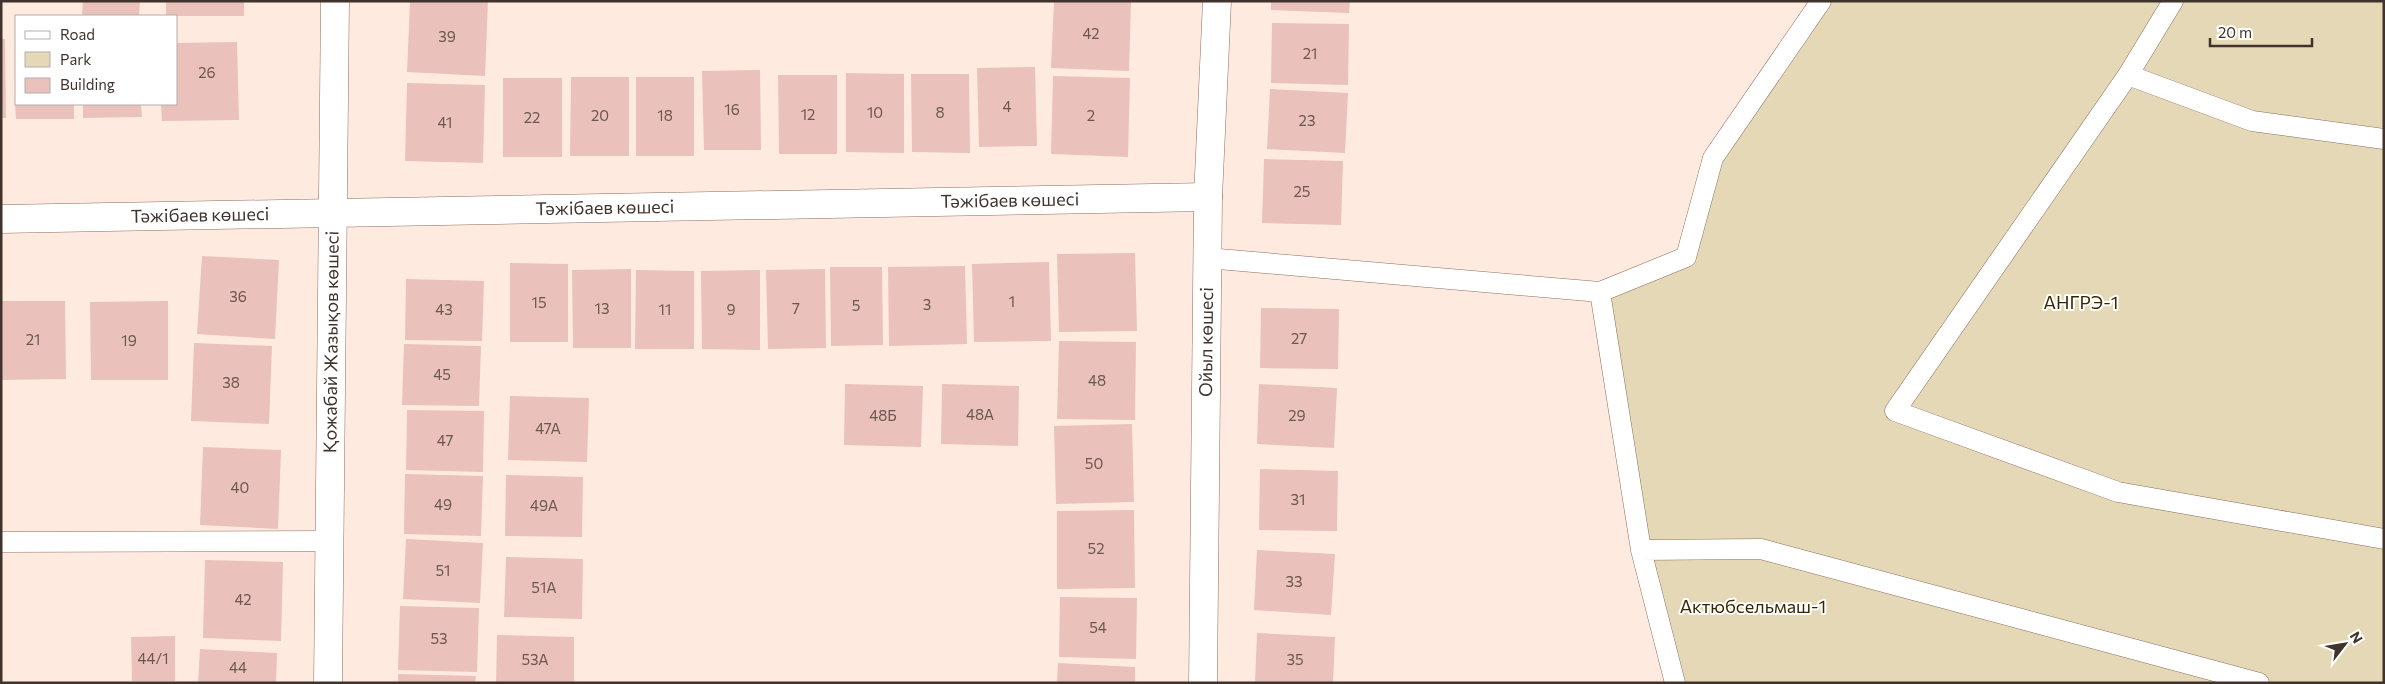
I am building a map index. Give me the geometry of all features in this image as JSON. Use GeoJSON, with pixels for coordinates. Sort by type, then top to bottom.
{"type":"FeatureCollection","features":[{"type":"Feature","properties":{"kind":"street","name":"Қожабай Жазықов көшесі"},"geometry":{"type":"LineString","coordinates":[[328,683],[335,1]]}},
{"type":"Feature","properties":{"kind":"street","name":"Ойыл көшесі"},"geometry":{"type":"LineString","coordinates":[[1203,683],[1208,197],[1217,1]]}},
{"type":"Feature","properties":{"kind":"street","name":"Тәжібаев көшесі"},"geometry":{"type":"LineString","coordinates":[[1,219],[1208,197]]}},
{"type":"Feature","properties":{"kind":"lane"},"geometry":{"type":"LineString","coordinates":[[1207,258],[1600,292],[1686,257],[1713,158],[1821,1]]}},
{"type":"Feature","properties":{"kind":"lane"},"geometry":{"type":"LineString","coordinates":[[2173,1],[2128,75],[1895,412],[2118,492],[2384,539]]}},
{"type":"Feature","properties":{"kind":"lane"},"geometry":{"type":"LineString","coordinates":[[2128,75],[2252,120],[2384,139]]}},
{"type":"Feature","properties":{"kind":"lane"},"geometry":{"type":"LineString","coordinates":[[1600,292],[1641,550],[1675,683]]}},
{"type":"Feature","properties":{"kind":"lane"},"geometry":{"type":"LineString","coordinates":[[1,542],[330,541]]}},
{"type":"Feature","properties":{"kind":"lane"},"geometry":{"type":"LineString","coordinates":[[1641,550],[1761,549],[2259,683]]}},
{"type":"Feature","properties":{"kind":"green space","name":"АНГРЭ-1"},"geometry":{"type":"Polygon","coordinates":[[[1823,1],[2384,1],[2384,683],[1675,683],[1600,292],[1686,257],[1713,158],[1823,1]]]}},
{"type":"Feature","properties":{"kind":"building"},"geometry":{"type":"Polygon","coordinates":[[[83,1],[140,1],[139,15],[82,15],[83,1]]]}},
{"type":"Feature","properties":{"kind":"building"},"geometry":{"type":"Polygon","coordinates":[[[166,1],[244,1],[244,16],[166,15],[166,1]]]}},
{"type":"Feature","properties":{"kind":"building"},"geometry":{"type":"Polygon","coordinates":[[[410,1],[488,1],[485,76],[407,72],[410,1]]]}},
{"type":"Feature","properties":{"kind":"building"},"geometry":{"type":"Polygon","coordinates":[[[1054,1],[1131,1],[1129,71],[1051,68],[1054,1]]]}},
{"type":"Feature","properties":{"kind":"building"},"geometry":{"type":"Polygon","coordinates":[[[1271,1],[1350,1],[1349,13],[1271,10],[1271,1]]]}},
{"type":"Feature","properties":{"kind":"building"},"geometry":{"type":"Polygon","coordinates":[[[1272,23],[1349,24],[1348,85],[1271,83],[1272,23]]]}},
{"type":"Feature","properties":{"kind":"building"},"geometry":{"type":"Polygon","coordinates":[[[1,39],[5,39],[6,118],[1,118],[1,39]]]}},
{"type":"Feature","properties":{"kind":"building"},"geometry":{"type":"Polygon","coordinates":[[[237,42],[239,120],[162,121],[161,105],[178,105],[178,43],[237,42]]]}},
{"type":"Feature","properties":{"kind":"building"},"geometry":{"type":"Polygon","coordinates":[[[1035,67],[1037,146],[979,147],[977,68],[1035,67]]]}},
{"type":"Feature","properties":{"kind":"building"},"geometry":{"type":"Polygon","coordinates":[[[760,70],[761,150],[704,150],[702,71],[760,70]]]}},
{"type":"Feature","properties":{"kind":"building"},"geometry":{"type":"Polygon","coordinates":[[[846,73],[904,74],[904,153],[846,152],[846,73]]]}},
{"type":"Feature","properties":{"kind":"building"},"geometry":{"type":"Polygon","coordinates":[[[911,74],[969,74],[970,153],[912,152],[911,74]]]}},
{"type":"Feature","properties":{"kind":"building"},"geometry":{"type":"Polygon","coordinates":[[[778,75],[837,75],[837,154],[779,154],[778,75]]]}},
{"type":"Feature","properties":{"kind":"building"},"geometry":{"type":"Polygon","coordinates":[[[1053,76],[1130,78],[1128,157],[1051,154],[1053,76]]]}},
{"type":"Feature","properties":{"kind":"building"},"geometry":{"type":"Polygon","coordinates":[[[571,77],[629,77],[629,156],[570,156],[571,77]]]}},
{"type":"Feature","properties":{"kind":"building"},"geometry":{"type":"Polygon","coordinates":[[[636,77],[694,77],[694,156],[636,156],[636,77]]]}},
{"type":"Feature","properties":{"kind":"building"},"geometry":{"type":"Polygon","coordinates":[[[503,78],[562,78],[562,157],[503,157],[503,78]]]}},
{"type":"Feature","properties":{"kind":"building"},"geometry":{"type":"Polygon","coordinates":[[[407,83],[485,85],[483,163],[405,161],[407,83]]]}},
{"type":"Feature","properties":{"kind":"building"},"geometry":{"type":"Polygon","coordinates":[[[1270,89],[1348,93],[1345,153],[1267,149],[1270,89]]]}},
{"type":"Feature","properties":{"kind":"building"},"geometry":{"type":"Polygon","coordinates":[[[15,105],[74,105],[74,119],[16,119],[15,105]]]}},
{"type":"Feature","properties":{"kind":"building"},"geometry":{"type":"Polygon","coordinates":[[[83,105],[141,105],[142,117],[83,118],[83,105]]]}},
{"type":"Feature","properties":{"kind":"building"},"geometry":{"type":"Polygon","coordinates":[[[1264,159],[1343,161],[1341,225],[1262,223],[1264,159]]]}},
{"type":"Feature","properties":{"kind":"building"},"geometry":{"type":"Polygon","coordinates":[[[1135,253],[1137,331],[1059,332],[1057,254],[1135,253]]]}},
{"type":"Feature","properties":{"kind":"building"},"geometry":{"type":"Polygon","coordinates":[[[202,256],[279,260],[275,339],[197,334],[202,256]]]}},
{"type":"Feature","properties":{"kind":"building"},"geometry":{"type":"Polygon","coordinates":[[[1049,262],[1051,341],[974,342],[972,264],[1049,262]]]}},
{"type":"Feature","properties":{"kind":"building"},"geometry":{"type":"Polygon","coordinates":[[[510,263],[568,264],[568,342],[510,342],[510,263]]]}},
{"type":"Feature","properties":{"kind":"building"},"geometry":{"type":"Polygon","coordinates":[[[965,266],[967,344],[889,346],[888,267],[965,266]]]}},
{"type":"Feature","properties":{"kind":"building"},"geometry":{"type":"Polygon","coordinates":[[[830,267],[882,267],[883,345],[831,346],[830,267]]]}},
{"type":"Feature","properties":{"kind":"building"},"geometry":{"type":"Polygon","coordinates":[[[631,269],[631,348],[573,348],[572,270],[631,269]]]}},
{"type":"Feature","properties":{"kind":"building"},"geometry":{"type":"Polygon","coordinates":[[[825,269],[826,348],[768,349],[766,270],[825,269]]]}},
{"type":"Feature","properties":{"kind":"building"},"geometry":{"type":"Polygon","coordinates":[[[636,270],[694,271],[694,349],[635,349],[636,270]]]}},
{"type":"Feature","properties":{"kind":"building"},"geometry":{"type":"Polygon","coordinates":[[[760,270],[760,350],[702,349],[701,271],[760,270]]]}},
{"type":"Feature","properties":{"kind":"building"},"geometry":{"type":"Polygon","coordinates":[[[406,279],[484,281],[482,341],[405,340],[406,279]]]}},
{"type":"Feature","properties":{"kind":"building"},"geometry":{"type":"Polygon","coordinates":[[[1,301],[65,301],[66,379],[1,380],[1,301]]]}},
{"type":"Feature","properties":{"kind":"building"},"geometry":{"type":"Polygon","coordinates":[[[168,301],[168,380],[91,380],[90,302],[168,301]]]}},
{"type":"Feature","properties":{"kind":"building"},"geometry":{"type":"Polygon","coordinates":[[[1261,308],[1339,309],[1338,369],[1260,368],[1261,308]]]}},
{"type":"Feature","properties":{"kind":"building"},"geometry":{"type":"Polygon","coordinates":[[[1059,341],[1136,342],[1135,420],[1057,419],[1059,341]]]}},
{"type":"Feature","properties":{"kind":"building"},"geometry":{"type":"Polygon","coordinates":[[[194,343],[272,346],[269,424],[191,421],[194,343]]]}},
{"type":"Feature","properties":{"kind":"building"},"geometry":{"type":"Polygon","coordinates":[[[404,344],[481,346],[479,406],[402,405],[404,344]]]}},
{"type":"Feature","properties":{"kind":"building"},"geometry":{"type":"Polygon","coordinates":[[[845,384],[923,386],[921,447],[844,445],[845,384]]]}},
{"type":"Feature","properties":{"kind":"building"},"geometry":{"type":"Polygon","coordinates":[[[942,384],[1019,386],[1018,446],[941,444],[942,384]]]}},
{"type":"Feature","properties":{"kind":"building"},"geometry":{"type":"Polygon","coordinates":[[[1259,384],[1337,388],[1334,448],[1257,444],[1259,384]]]}},
{"type":"Feature","properties":{"kind":"building"},"geometry":{"type":"Polygon","coordinates":[[[510,396],[589,398],[587,462],[508,460],[510,396]]]}},
{"type":"Feature","properties":{"kind":"building"},"geometry":{"type":"Polygon","coordinates":[[[407,410],[484,411],[483,472],[406,470],[407,410]]]}},
{"type":"Feature","properties":{"kind":"building"},"geometry":{"type":"Polygon","coordinates":[[[1132,424],[1134,502],[1056,504],[1054,426],[1132,424]]]}},
{"type":"Feature","properties":{"kind":"building"},"geometry":{"type":"Polygon","coordinates":[[[203,447],[281,450],[278,529],[200,525],[203,447]]]}},
{"type":"Feature","properties":{"kind":"building"},"geometry":{"type":"Polygon","coordinates":[[[1260,469],[1338,471],[1337,531],[1259,530],[1260,469]]]}},
{"type":"Feature","properties":{"kind":"building"},"geometry":{"type":"Polygon","coordinates":[[[405,474],[483,476],[481,536],[404,534],[405,474]]]}},
{"type":"Feature","properties":{"kind":"building"},"geometry":{"type":"Polygon","coordinates":[[[506,475],[583,477],[582,537],[505,536],[506,475]]]}},
{"type":"Feature","properties":{"kind":"building"},"geometry":{"type":"Polygon","coordinates":[[[1134,510],[1135,588],[1057,589],[1057,511],[1134,510]]]}},
{"type":"Feature","properties":{"kind":"building"},"geometry":{"type":"Polygon","coordinates":[[[406,539],[483,543],[480,603],[403,599],[406,539]]]}},
{"type":"Feature","properties":{"kind":"building"},"geometry":{"type":"Polygon","coordinates":[[[1257,550],[1335,554],[1331,615],[1254,610],[1257,550]]]}},
{"type":"Feature","properties":{"kind":"building"},"geometry":{"type":"Polygon","coordinates":[[[506,557],[583,559],[582,619],[504,617],[506,557]]]}},
{"type":"Feature","properties":{"kind":"building"},"geometry":{"type":"Polygon","coordinates":[[[205,560],[283,562],[281,641],[203,638],[205,560]]]}},
{"type":"Feature","properties":{"kind":"building"},"geometry":{"type":"Polygon","coordinates":[[[1060,597],[1137,598],[1136,659],[1059,657],[1060,597]]]}},
{"type":"Feature","properties":{"kind":"building"},"geometry":{"type":"Polygon","coordinates":[[[400,606],[479,608],[477,672],[398,670],[400,606]]]}},
{"type":"Feature","properties":{"kind":"building"},"geometry":{"type":"Polygon","coordinates":[[[1257,633],[1335,637],[1333,683],[1255,683],[1257,633]]]}},
{"type":"Feature","properties":{"kind":"building"},"geometry":{"type":"Polygon","coordinates":[[[497,635],[574,637],[574,683],[496,683],[497,635]]]}},
{"type":"Feature","properties":{"kind":"building"},"geometry":{"type":"Polygon","coordinates":[[[175,636],[175,681],[132,681],[131,637],[175,636]]]}},
{"type":"Feature","properties":{"kind":"building"},"geometry":{"type":"Polygon","coordinates":[[[200,649],[277,653],[276,683],[198,683],[200,649]]]}},
{"type":"Feature","properties":{"kind":"building"},"geometry":{"type":"Polygon","coordinates":[[[1058,663],[1135,667],[1135,683],[1057,683],[1058,663]]]}},
{"type":"Feature","properties":{"kind":"building"},"geometry":{"type":"Polygon","coordinates":[[[398,674],[476,676],[475,683],[398,683],[398,674]]]}},
{"type":"Feature","properties":{"kind":"park label","name":"Актюбсельмаш-1"},"geometry":{"type":"Point","coordinates":[1753,607]}}]}
